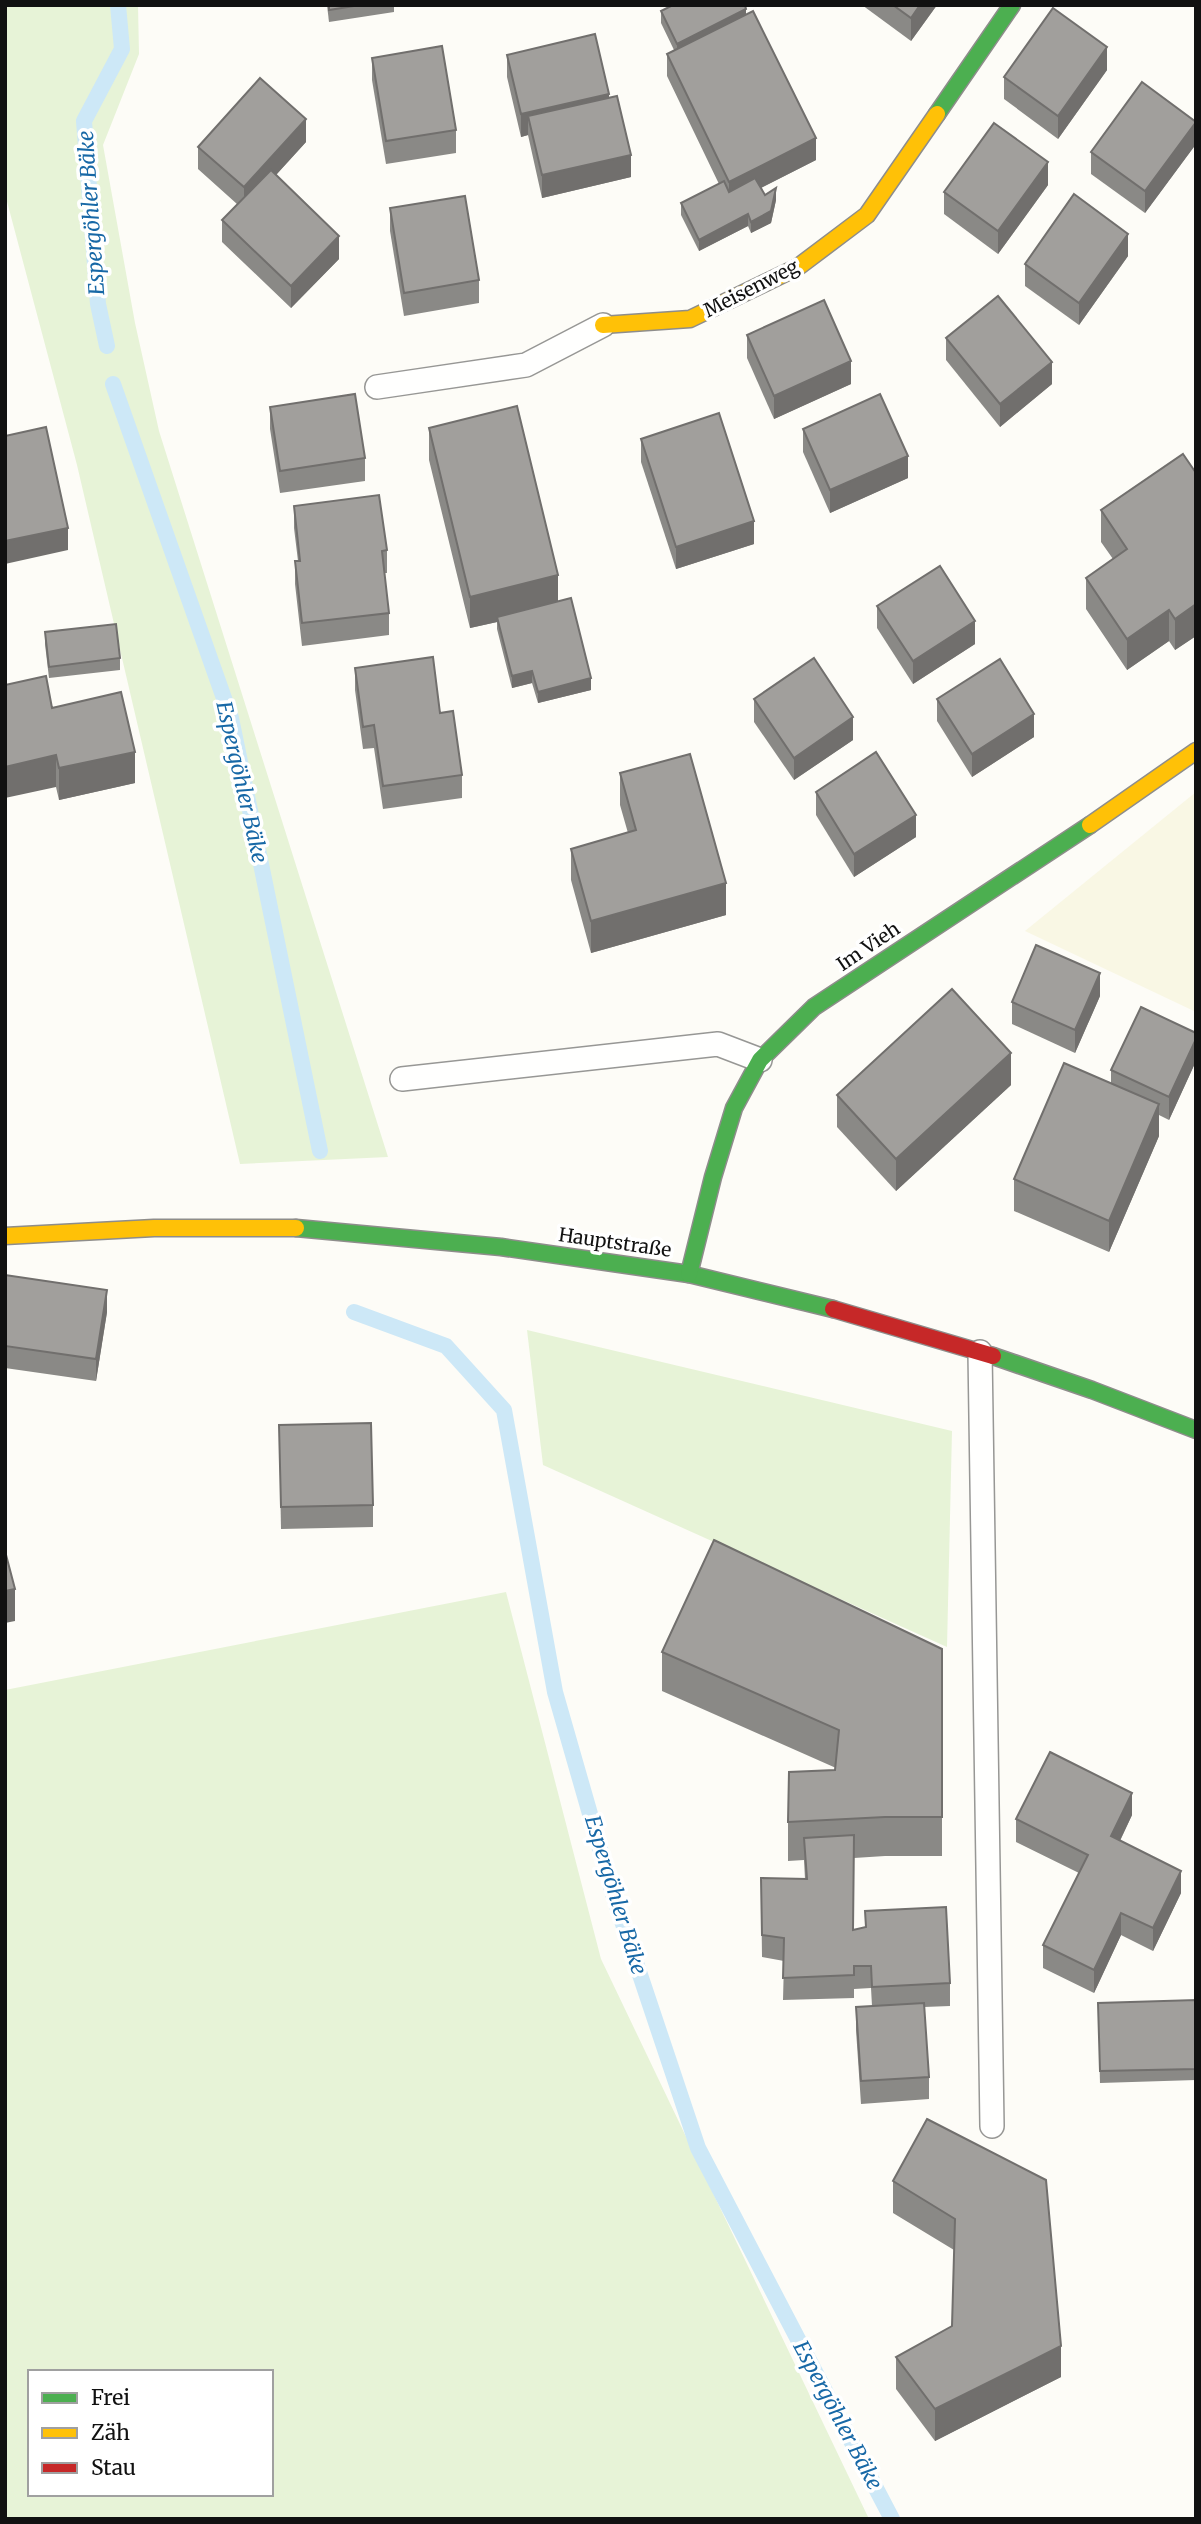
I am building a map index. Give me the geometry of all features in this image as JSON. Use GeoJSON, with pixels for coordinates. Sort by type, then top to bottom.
{"type":"FeatureCollection","features":[{"type":"Feature","properties":{"kind":"street","name":"Meisenweg"},"geometry":{"type":"LineString","coordinates":[[603,325],[690,319],[798,267],[867,215],[1012,5]]}},
{"type":"Feature","properties":{"kind":"street","name":"Im Vieh"},"geometry":{"type":"LineString","coordinates":[[689,1274],[713,1177],[734,1108],[761,1060],[814,1007],[1111,811],[1196,751]]}},
{"type":"Feature","properties":{"kind":"street","name":"Hauptstraße"},"geometry":{"type":"LineString","coordinates":[[5,1236],[154,1228],[305,1228],[501,1247],[689,1274],[837,1310],[981,1352],[1093,1390],[1196,1430]]}},
{"type":"Feature","properties":{"kind":"lane","name":"Meisenweg"},"geometry":{"type":"LineString","coordinates":[[377,387],[526,365],[603,325]]}},
{"type":"Feature","properties":{"kind":"lane"},"geometry":{"type":"LineString","coordinates":[[402,1079],[718,1044],[761,1060]]}},
{"type":"Feature","properties":{"kind":"lane"},"geometry":{"type":"LineString","coordinates":[[981,1352],[992,2126]]}},
{"type":"Feature","properties":{"kind":"shaded area"},"geometry":{"type":"Polygon","coordinates":[[[1196,792],[1196,1012],[1025,931],[1196,792]]]}},
{"type":"Feature","properties":{"kind":"green space"},"geometry":{"type":"Polygon","coordinates":[[[5,5],[138,5],[139,54],[103,145],[135,323],[159,431],[388,1157],[240,1164],[77,465],[5,194],[5,5]]]}},
{"type":"Feature","properties":{"kind":"green space"},"geometry":{"type":"Polygon","coordinates":[[[527,1330],[952,1431],[947,1647],[543,1465],[527,1330]]]}},
{"type":"Feature","properties":{"kind":"green space"},"geometry":{"type":"Polygon","coordinates":[[[506,1592],[601,1959],[869,2519],[5,2519],[5,1690],[506,1592]]]}},
{"type":"Feature","properties":{"kind":"building"},"geometry":{"type":"Polygon","coordinates":[[[329,5],[360,5],[329,10],[329,5]]]}},
{"type":"Feature","properties":{"kind":"building"},"geometry":{"type":"Polygon","coordinates":[[[673,5],[745,5],[746,9],[677,44],[661,11],[673,5]]]}},
{"type":"Feature","properties":{"kind":"building"},"geometry":{"type":"Polygon","coordinates":[[[893,5],[920,5],[911,18],[893,5]]]}},
{"type":"Feature","properties":{"kind":"building"},"geometry":{"type":"Polygon","coordinates":[[[1053,8],[1107,47],[1058,116],[1004,77],[1053,8]]]}},
{"type":"Feature","properties":{"kind":"building"},"geometry":{"type":"Polygon","coordinates":[[[753,11],[816,138],[729,182],[667,54],[753,11]]]}},
{"type":"Feature","properties":{"kind":"building"},"geometry":{"type":"Polygon","coordinates":[[[595,34],[609,94],[521,114],[507,55],[595,34]]]}},
{"type":"Feature","properties":{"kind":"building"},"geometry":{"type":"Polygon","coordinates":[[[442,46],[456,130],[386,141],[372,58],[442,46]]]}},
{"type":"Feature","properties":{"kind":"building"},"geometry":{"type":"Polygon","coordinates":[[[260,78],[306,119],[244,187],[198,147],[260,78]]]}},
{"type":"Feature","properties":{"kind":"building"},"geometry":{"type":"Polygon","coordinates":[[[1142,82],[1196,122],[1145,191],[1091,152],[1142,82]]]}},
{"type":"Feature","properties":{"kind":"building"},"geometry":{"type":"Polygon","coordinates":[[[617,96],[631,155],[542,175],[528,116],[617,96]]]}},
{"type":"Feature","properties":{"kind":"building"},"geometry":{"type":"Polygon","coordinates":[[[994,123],[1048,162],[998,231],[944,192],[994,123]]]}},
{"type":"Feature","properties":{"kind":"building"},"geometry":{"type":"Polygon","coordinates":[[[271,170],[339,236],[291,286],[222,220],[271,170]]]}},
{"type":"Feature","properties":{"kind":"building"},"geometry":{"type":"Polygon","coordinates":[[[755,178],[765,195],[776,188],[771,211],[751,222],[748,214],[699,240],[681,203],[724,181],[729,192],[755,178]]]}},
{"type":"Feature","properties":{"kind":"building"},"geometry":{"type":"Polygon","coordinates":[[[1074,194],[1128,234],[1079,303],[1025,264],[1074,194]]]}},
{"type":"Feature","properties":{"kind":"building"},"geometry":{"type":"Polygon","coordinates":[[[465,196],[479,280],[404,293],[390,208],[465,196]]]}},
{"type":"Feature","properties":{"kind":"building"},"geometry":{"type":"Polygon","coordinates":[[[998,296],[1052,362],[1000,404],[946,338],[998,296]]]}},
{"type":"Feature","properties":{"kind":"building"},"geometry":{"type":"Polygon","coordinates":[[[824,300],[851,361],[774,396],[747,335],[824,300]]]}},
{"type":"Feature","properties":{"kind":"building"},"geometry":{"type":"Polygon","coordinates":[[[355,394],[365,458],[280,471],[270,407],[355,394]]]}},
{"type":"Feature","properties":{"kind":"building"},"geometry":{"type":"Polygon","coordinates":[[[880,394],[908,456],[830,490],[803,429],[880,394]]]}},
{"type":"Feature","properties":{"kind":"building"},"geometry":{"type":"Polygon","coordinates":[[[517,406],[558,575],[470,597],[429,428],[517,406]]]}},
{"type":"Feature","properties":{"kind":"building"},"geometry":{"type":"Polygon","coordinates":[[[719,413],[754,521],[676,547],[641,439],[719,413]]]}},
{"type":"Feature","properties":{"kind":"building"},"geometry":{"type":"Polygon","coordinates":[[[46,427],[68,528],[5,541],[5,436],[46,427]]]}},
{"type":"Feature","properties":{"kind":"building"},"geometry":{"type":"Polygon","coordinates":[[[1183,454],[1196,473],[1196,604],[1175,619],[1169,610],[1127,639],[1086,578],[1127,549],[1101,510],[1183,454]]]}},
{"type":"Feature","properties":{"kind":"building"},"geometry":{"type":"Polygon","coordinates":[[[379,495],[387,550],[382,551],[389,613],[302,623],[295,561],[300,561],[294,506],[379,495]]]}},
{"type":"Feature","properties":{"kind":"building"},"geometry":{"type":"Polygon","coordinates":[[[940,566],[975,621],[913,661],[877,606],[940,566]]]}},
{"type":"Feature","properties":{"kind":"building"},"geometry":{"type":"Polygon","coordinates":[[[571,598],[591,678],[538,692],[532,671],[512,676],[497,617],[571,598]]]}},
{"type":"Feature","properties":{"kind":"building"},"geometry":{"type":"Polygon","coordinates":[[[116,624],[120,658],[49,667],[45,632],[116,624]]]}},
{"type":"Feature","properties":{"kind":"building"},"geometry":{"type":"Polygon","coordinates":[[[433,657],[440,713],[453,711],[462,775],[383,786],[374,725],[363,727],[355,668],[433,657]]]}},
{"type":"Feature","properties":{"kind":"building"},"geometry":{"type":"Polygon","coordinates":[[[814,658],[853,717],[794,758],[754,699],[814,658]]]}},
{"type":"Feature","properties":{"kind":"building"},"geometry":{"type":"Polygon","coordinates":[[[1000,659],[1034,714],[972,754],[937,699],[1000,659]]]}},
{"type":"Feature","properties":{"kind":"building"},"geometry":{"type":"Polygon","coordinates":[[[46,676],[52,708],[121,692],[135,752],[59,768],[56,755],[5,767],[5,685],[46,676]]]}},
{"type":"Feature","properties":{"kind":"building"},"geometry":{"type":"Polygon","coordinates":[[[876,752],[916,815],[854,854],[816,792],[876,752]]]}},
{"type":"Feature","properties":{"kind":"building"},"geometry":{"type":"Polygon","coordinates":[[[690,754],[726,883],[591,921],[571,849],[636,830],[620,773],[690,754]]]}},
{"type":"Feature","properties":{"kind":"building"},"geometry":{"type":"Polygon","coordinates":[[[1036,945],[1100,973],[1075,1030],[1012,1002],[1036,945]]]}},
{"type":"Feature","properties":{"kind":"building"},"geometry":{"type":"Polygon","coordinates":[[[952,989],[1011,1053],[896,1159],[837,1095],[952,989]]]}},
{"type":"Feature","properties":{"kind":"building"},"geometry":{"type":"Polygon","coordinates":[[[1141,1007],[1196,1033],[1196,1039],[1169,1097],[1111,1070],[1141,1007]]]}},
{"type":"Feature","properties":{"kind":"building"},"geometry":{"type":"Polygon","coordinates":[[[1064,1063],[1159,1104],[1109,1221],[1014,1179],[1064,1063]]]}},
{"type":"Feature","properties":{"kind":"building"},"geometry":{"type":"Polygon","coordinates":[[[5,1275],[107,1290],[96,1359],[5,1346],[5,1275]]]}},
{"type":"Feature","properties":{"kind":"building"},"geometry":{"type":"Polygon","coordinates":[[[371,1423],[373,1505],[281,1507],[279,1425],[371,1423]]]}},
{"type":"Feature","properties":{"kind":"building"},"geometry":{"type":"Polygon","coordinates":[[[714,1540],[942,1649],[942,1817],[788,1822],[789,1772],[835,1770],[839,1730],[662,1652],[714,1540]]]}},
{"type":"Feature","properties":{"kind":"building"},"geometry":{"type":"Polygon","coordinates":[[[5,1551],[15,1589],[5,1591],[5,1551]]]}},
{"type":"Feature","properties":{"kind":"building"},"geometry":{"type":"Polygon","coordinates":[[[1050,1752],[1132,1793],[1111,1836],[1181,1871],[1153,1928],[1121,1913],[1094,1970],[1043,1945],[1088,1855],[1016,1819],[1050,1752]]]}},
{"type":"Feature","properties":{"kind":"building"},"geometry":{"type":"Polygon","coordinates":[[[854,1835],[853,1930],[866,1927],[865,1911],[946,1907],[950,1983],[872,1987],[871,1966],[854,1966],[854,1975],[783,1978],[784,1938],[762,1935],[761,1878],[807,1879],[804,1838],[854,1835]]]}},
{"type":"Feature","properties":{"kind":"building"},"geometry":{"type":"Polygon","coordinates":[[[1196,2000],[1196,2069],[1100,2071],[1098,2003],[1196,2000]]]}},
{"type":"Feature","properties":{"kind":"building"},"geometry":{"type":"Polygon","coordinates":[[[924,2003],[929,2077],[861,2081],[856,2007],[924,2003]]]}},
{"type":"Feature","properties":{"kind":"building"},"geometry":{"type":"Polygon","coordinates":[[[927,2119],[1046,2180],[1061,2346],[935,2409],[896,2357],[952,2326],[955,2219],[893,2181],[927,2119]]]}},
{"type":"Feature","properties":{"kind":"waterway","name":"Espergöhler Bäke"},"geometry":{"type":"LineString","coordinates":[[107,346],[98,304],[84,121],[122,49],[118,5]]}},
{"type":"Feature","properties":{"kind":"waterway","name":"Espergöhler Bäke"},"geometry":{"type":"LineString","coordinates":[[113,384],[231,718],[320,1151]]}},
{"type":"Feature","properties":{"kind":"waterway","name":"Espergöhler Bäke"},"geometry":{"type":"LineString","coordinates":[[354,1312],[446,1346],[504,1410],[555,1692],[613,1894],[698,2148],[892,2519]]}},
{"type":"Feature","properties":{"kind":"traffic: fast"},"geometry":{"type":"LineString","coordinates":[[937,114],[1012,5]]}},
{"type":"Feature","properties":{"kind":"traffic: fast"},"geometry":{"type":"LineString","coordinates":[[689,1274],[713,1177],[734,1108],[760,1060],[814,1007],[1090,825]]}},
{"type":"Feature","properties":{"kind":"traffic: fast"},"geometry":{"type":"LineString","coordinates":[[296,1228],[501,1247],[689,1274],[833,1309]]}},
{"type":"Feature","properties":{"kind":"traffic: fast"},"geometry":{"type":"LineString","coordinates":[[993,1356],[1196,1430]]}},
{"type":"Feature","properties":{"kind":"traffic: slow"},"geometry":{"type":"LineString","coordinates":[[603,325],[690,319],[798,267],[867,215],[937,114]]}},
{"type":"Feature","properties":{"kind":"traffic: slow"},"geometry":{"type":"LineString","coordinates":[[1090,825],[1196,751]]}},
{"type":"Feature","properties":{"kind":"traffic: slow"},"geometry":{"type":"LineString","coordinates":[[5,1236],[154,1228],[296,1228]]}},
{"type":"Feature","properties":{"kind":"traffic: jam"},"geometry":{"type":"LineString","coordinates":[[833,1309],[993,1356]]}}]}
